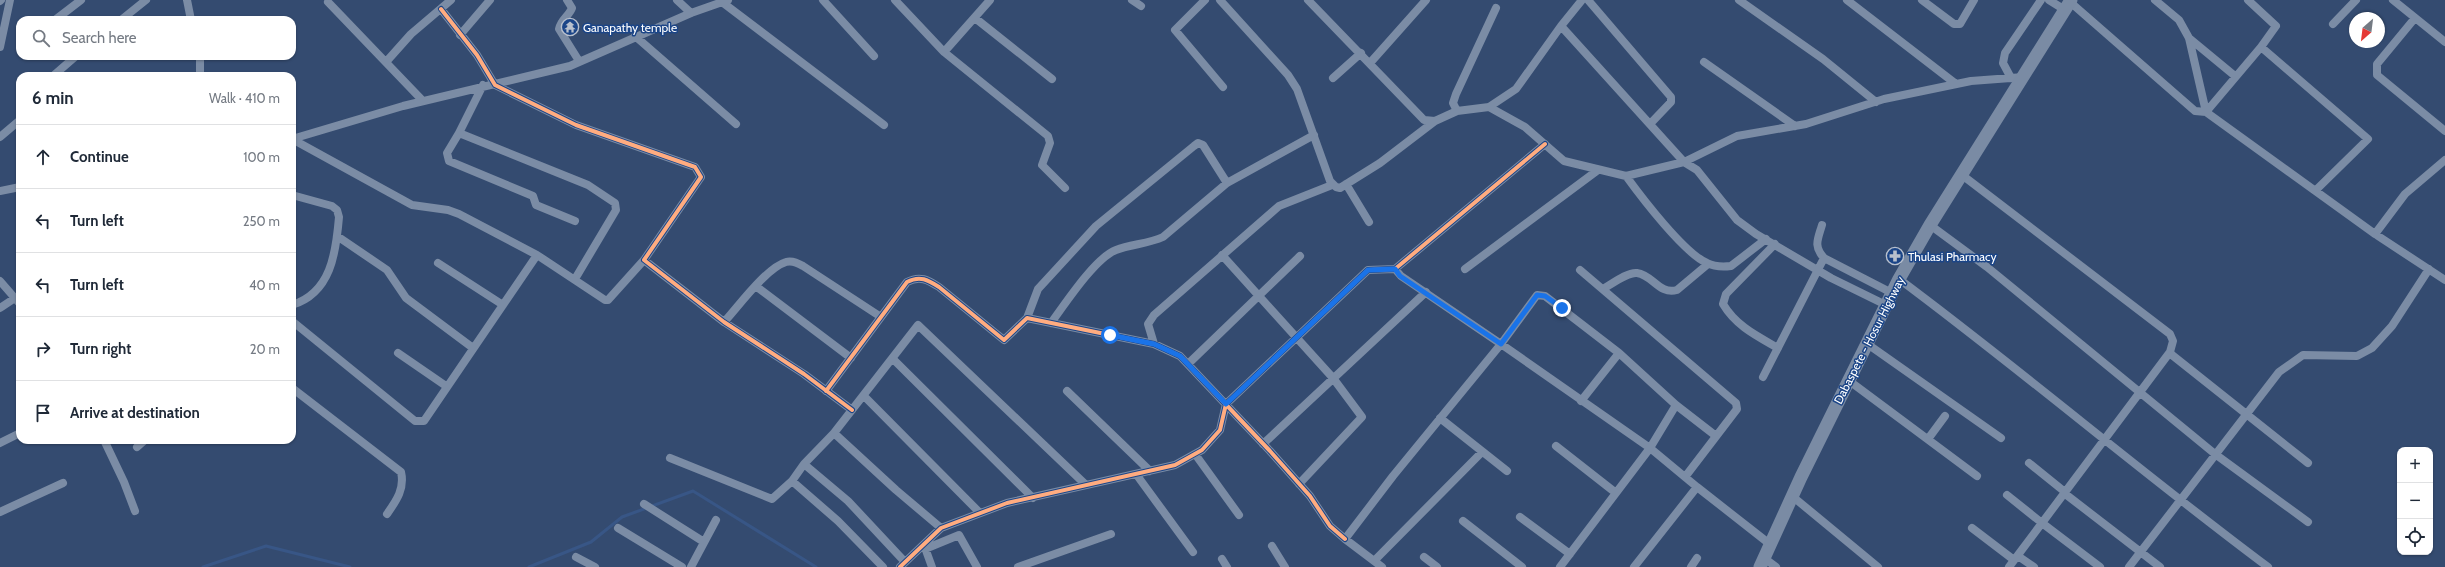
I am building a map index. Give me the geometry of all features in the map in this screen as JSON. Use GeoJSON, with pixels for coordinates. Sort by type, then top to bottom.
{"type":"FeatureCollection","features":[{"type":"Feature","properties":{"kind":"highway","name":"Dabaspete - Hosur Highway"},"geometry":{"type":"LineString","coordinates":[[1762,563],[1792,496],[1866,343],[1899,279],[1930,225],[1962,175],[2017,77],[2069,4]]}},
{"type":"Feature","properties":{"kind":"street"},"geometry":{"type":"LineString","coordinates":[[0,47],[10,0]]}},
{"type":"Feature","properties":{"kind":"street"},"geometry":{"type":"LineString","coordinates":[[60,16],[82,0]]}},
{"type":"Feature","properties":{"kind":"street"},"geometry":{"type":"LineString","coordinates":[[126,16],[146,0]]}},
{"type":"Feature","properties":{"kind":"street"},"geometry":{"type":"LineString","coordinates":[[187,0],[190,16]]}},
{"type":"Feature","properties":{"kind":"street"},"geometry":{"type":"LineString","coordinates":[[386,62],[410,34],[451,0]]}},
{"type":"Feature","properties":{"kind":"street"},"geometry":{"type":"LineString","coordinates":[[460,35],[490,0]]}},
{"type":"Feature","properties":{"kind":"street"},"geometry":{"type":"LineString","coordinates":[[567,0],[572,8],[562,20],[559,29],[579,60]]}},
{"type":"Feature","properties":{"kind":"street"},"geometry":{"type":"LineString","coordinates":[[677,0],[691,12]]}},
{"type":"Feature","properties":{"kind":"street"},"geometry":{"type":"LineString","coordinates":[[823,0],[874,56]]}},
{"type":"Feature","properties":{"kind":"street"},"geometry":{"type":"LineString","coordinates":[[895,0],[944,52],[1048,136],[1050,143],[1042,165],[1065,188]]}},
{"type":"Feature","properties":{"kind":"street"},"geometry":{"type":"LineString","coordinates":[[944,52],[990,0]]}},
{"type":"Feature","properties":{"kind":"street"},"geometry":{"type":"LineString","coordinates":[[1132,0],[1141,6]]}},
{"type":"Feature","properties":{"kind":"street"},"geometry":{"type":"LineString","coordinates":[[1205,0],[1175,30],[1223,87]]}},
{"type":"Feature","properties":{"kind":"street"},"geometry":{"type":"LineString","coordinates":[[1220,0],[1288,75],[1297,89],[1332,184],[1340,188],[1380,162],[1435,121],[1457,111],[1489,107],[1516,89],[1561,26],[1582,0]]}},
{"type":"Feature","properties":{"kind":"street"},"geometry":{"type":"LineString","coordinates":[[1308,0],[1361,53],[1424,120],[1435,121]]}},
{"type":"Feature","properties":{"kind":"street"},"geometry":{"type":"LineString","coordinates":[[1370,63],[1426,0]]}},
{"type":"Feature","properties":{"kind":"street"},"geometry":{"type":"LineString","coordinates":[[1588,0],[1671,97],[1671,102],[1650,124]]}},
{"type":"Feature","properties":{"kind":"street"},"geometry":{"type":"LineString","coordinates":[[1739,0],[1823,59],[1876,102]]}},
{"type":"Feature","properties":{"kind":"street"},"geometry":{"type":"LineString","coordinates":[[1847,0],[1956,84]]}},
{"type":"Feature","properties":{"kind":"street"},"geometry":{"type":"LineString","coordinates":[[1922,0],[1954,24],[1960,24],[1974,0]]}},
{"type":"Feature","properties":{"kind":"street"},"geometry":{"type":"LineString","coordinates":[[2017,77],[2003,64],[2005,53],[2041,0]]}},
{"type":"Feature","properties":{"kind":"street"},"geometry":{"type":"LineString","coordinates":[[2049,0],[2069,4],[2174,95],[2195,111],[2206,112],[2375,234],[2445,280]]}},
{"type":"Feature","properties":{"kind":"street"},"geometry":{"type":"LineString","coordinates":[[2155,0],[2179,20],[2189,38],[2206,112]]}},
{"type":"Feature","properties":{"kind":"street"},"geometry":{"type":"LineString","coordinates":[[2206,112],[2276,26],[2248,0]]}},
{"type":"Feature","properties":{"kind":"street"},"geometry":{"type":"LineString","coordinates":[[2333,24],[2356,0]]}},
{"type":"Feature","properties":{"kind":"street"},"geometry":{"type":"LineString","coordinates":[[2393,0],[2445,42]]}},
{"type":"Feature","properties":{"kind":"street"},"geometry":{"type":"LineString","coordinates":[[296,138],[423,101],[570,66],[579,60],[691,12],[725,1],[884,125]]}},
{"type":"Feature","properties":{"kind":"street"},"geometry":{"type":"LineString","coordinates":[[328,2],[423,101]]}},
{"type":"Feature","properties":{"kind":"street"},"geometry":{"type":"LineString","coordinates":[[1457,111],[1453,103],[1456,94],[1496,8]]}},
{"type":"Feature","properties":{"kind":"street"},"geometry":{"type":"LineString","coordinates":[[296,141],[404,201],[417,207],[448,210],[537,255],[603,299],[608,300],[644,260],[700,177],[699,172],[695,167],[576,125],[495,85],[477,56],[441,9]]}},
{"type":"Feature","properties":{"kind":"street"},"geometry":{"type":"LineString","coordinates":[[975,18],[1052,79]]}},
{"type":"Feature","properties":{"kind":"street"},"geometry":{"type":"LineString","coordinates":[[2415,18],[2377,64],[2375,70],[2376,75],[2445,131]]}},
{"type":"Feature","properties":{"kind":"street"},"geometry":{"type":"LineString","coordinates":[[1561,26],[1684,162],[1697,170],[1738,220],[1766,239],[1819,270],[1889,299]]}},
{"type":"Feature","properties":{"kind":"street"},"geometry":{"type":"LineString","coordinates":[[635,36],[736,124]]}},
{"type":"Feature","properties":{"kind":"street"},"geometry":{"type":"LineString","coordinates":[[2189,38],[2235,76]]}},
{"type":"Feature","properties":{"kind":"street"},"geometry":{"type":"LineString","coordinates":[[2261,46],[2368,139],[2316,190]]}},
{"type":"Feature","properties":{"kind":"street"},"geometry":{"type":"LineString","coordinates":[[1333,78],[1361,53]]}},
{"type":"Feature","properties":{"kind":"street"},"geometry":{"type":"LineString","coordinates":[[58,72],[71,60]]}},
{"type":"Feature","properties":{"kind":"street"},"geometry":{"type":"LineString","coordinates":[[200,60],[200,72]]}},
{"type":"Feature","properties":{"kind":"street"},"geometry":{"type":"LineString","coordinates":[[1704,62],[1795,126]]}},
{"type":"Feature","properties":{"kind":"street"},"geometry":{"type":"LineString","coordinates":[[1489,107],[1525,127],[1564,161],[1626,176],[1684,162],[1737,136],[1795,126],[1876,102],[1956,84],[2017,77]]}},
{"type":"Feature","properties":{"kind":"street"},"geometry":{"type":"LineString","coordinates":[[483,86],[447,153],[449,161],[533,196],[536,205],[576,222]]}},
{"type":"Feature","properties":{"kind":"street"},"geometry":{"type":"LineString","coordinates":[[0,137],[16,123]]}},
{"type":"Feature","properties":{"kind":"street"},"geometry":{"type":"LineString","coordinates":[[459,133],[588,185],[615,203],[616,210],[575,279]]}},
{"type":"Feature","properties":{"kind":"street"},"geometry":{"type":"LineString","coordinates":[[1051,323],[1098,264],[1114,250],[1154,241],[1163,237],[1227,183],[1314,135]]}},
{"type":"Feature","properties":{"kind":"street"},"geometry":{"type":"LineString","coordinates":[[826,391],[907,282],[919,278],[928,280],[939,287],[1004,340],[1027,318],[1038,289],[1096,226],[1194,146],[1198,144],[1203,145],[1227,183]]}},
{"type":"Feature","properties":{"kind":"street"},"geometry":{"type":"LineString","coordinates":[[804,464],[848,501],[902,565],[924,547],[940,528],[980,513],[1033,498],[1175,465],[1202,450],[1220,430],[1226,404],[1295,336],[1368,270],[1395,269],[1545,144]]}},
{"type":"Feature","properties":{"kind":"street"},"geometry":{"type":"LineString","coordinates":[[2375,234],[2405,194],[2445,160]]}},
{"type":"Feature","properties":{"kind":"street"},"geometry":{"type":"LineString","coordinates":[[1465,269],[1598,170]]}},
{"type":"Feature","properties":{"kind":"street"},"geometry":{"type":"LineString","coordinates":[[1962,175],[2170,334],[2173,340],[2170,352],[2009,567]]}},
{"type":"Feature","properties":{"kind":"street"},"geometry":{"type":"LineString","coordinates":[[1626,176],[1649,206],[1696,256],[1708,264],[1731,266],[1766,239]]}},
{"type":"Feature","properties":{"kind":"street"},"geometry":{"type":"LineString","coordinates":[[1154,344],[1148,324],[1150,319],[1279,206],[1332,184]]}},
{"type":"Feature","properties":{"kind":"street"},"geometry":{"type":"LineString","coordinates":[[1346,184],[1369,222]]}},
{"type":"Feature","properties":{"kind":"street"},"geometry":{"type":"LineString","coordinates":[[0,191],[16,188]]}},
{"type":"Feature","properties":{"kind":"street"},"geometry":{"type":"LineString","coordinates":[[296,196],[332,206],[337,210],[339,217],[327,277],[322,287],[304,301],[296,304]]}},
{"type":"Feature","properties":{"kind":"street"},"geometry":{"type":"LineString","coordinates":[[1822,225],[1817,242],[1817,251],[1824,258],[1889,299]]}},
{"type":"Feature","properties":{"kind":"street"},"geometry":{"type":"LineString","coordinates":[[1930,225],[1987,267],[2215,454],[2308,522]]}},
{"type":"Feature","properties":{"kind":"street"},"geometry":{"type":"LineString","coordinates":[[336,236],[388,270],[406,298],[473,348]]}},
{"type":"Feature","properties":{"kind":"street"},"geometry":{"type":"LineString","coordinates":[[1775,244],[1726,294],[1723,304],[1729,315],[1741,326],[1778,348]]}},
{"type":"Feature","properties":{"kind":"street"},"geometry":{"type":"LineString","coordinates":[[296,324],[416,421],[424,421],[446,386],[537,255]]}},
{"type":"Feature","properties":{"kind":"street"},"geometry":{"type":"LineString","coordinates":[[1222,255],[1257,296],[1333,378],[1362,417],[1299,484]]}},
{"type":"Feature","properties":{"kind":"street"},"geometry":{"type":"LineString","coordinates":[[1188,364],[1300,256]]}},
{"type":"Feature","properties":{"kind":"street"},"geometry":{"type":"LineString","coordinates":[[1763,377],[1824,258]]}},
{"type":"Feature","properties":{"kind":"street"},"geometry":{"type":"LineString","coordinates":[[644,260],[724,322],[804,374],[852,410]]}},
{"type":"Feature","properties":{"kind":"street"},"geometry":{"type":"LineString","coordinates":[[724,322],[757,287],[785,262],[795,262],[882,316]]}},
{"type":"Feature","properties":{"kind":"street"},"geometry":{"type":"LineString","coordinates":[[438,263],[502,305]]}},
{"type":"Feature","properties":{"kind":"street"},"geometry":{"type":"LineString","coordinates":[[1603,289],[1631,274],[1638,273],[1664,290],[1677,290],[1708,264]]}},
{"type":"Feature","properties":{"kind":"street"},"geometry":{"type":"LineString","coordinates":[[1395,269],[1400,276],[1426,292],[1650,448],[1770,545]]}},
{"type":"Feature","properties":{"kind":"street"},"geometry":{"type":"LineString","coordinates":[[2129,567],[2279,372],[2304,355],[2357,356],[2372,348],[2392,326],[2429,269]]}},
{"type":"Feature","properties":{"kind":"street"},"geometry":{"type":"LineString","coordinates":[[1580,270],[1733,399],[1736,408],[1684,477]]}},
{"type":"Feature","properties":{"kind":"street"},"geometry":{"type":"LineString","coordinates":[[1899,279],[2020,370],[2104,440],[2268,567]]}},
{"type":"Feature","properties":{"kind":"street"},"geometry":{"type":"LineString","coordinates":[[0,281],[16,299]]}},
{"type":"Feature","properties":{"kind":"street"},"geometry":{"type":"LineString","coordinates":[[757,287],[851,358]]}},
{"type":"Feature","properties":{"kind":"street"},"geometry":{"type":"LineString","coordinates":[[1263,444],[1426,292]]}},
{"type":"Feature","properties":{"kind":"street"},"geometry":{"type":"LineString","coordinates":[[1345,539],[1440,418],[1501,344],[1537,295],[1541,295],[1619,353],[1676,405],[1716,436]]}},
{"type":"Feature","properties":{"kind":"street"},"geometry":{"type":"LineString","coordinates":[[0,308],[16,302]]}},
{"type":"Feature","properties":{"kind":"street"},"geometry":{"type":"LineString","coordinates":[[1027,318],[1154,344],[1180,356],[1310,496],[1330,526],[1382,567]]}},
{"type":"Feature","properties":{"kind":"street"},"geometry":{"type":"LineString","coordinates":[[670,458],[772,499],[792,481],[804,464],[834,433],[918,325],[1086,485]]}},
{"type":"Feature","properties":{"kind":"street"},"geometry":{"type":"LineString","coordinates":[[1866,343],[2000,438]]}},
{"type":"Feature","properties":{"kind":"street"},"geometry":{"type":"LineString","coordinates":[[398,352],[446,386]]}},
{"type":"Feature","properties":{"kind":"street"},"geometry":{"type":"LineString","coordinates":[[2170,352],[2308,463]]}},
{"type":"Feature","properties":{"kind":"street"},"geometry":{"type":"LineString","coordinates":[[1581,401],[1619,353]]}},
{"type":"Feature","properties":{"kind":"street"},"geometry":{"type":"LineString","coordinates":[[893,359],[1033,498]]}},
{"type":"Feature","properties":{"kind":"street"},"geometry":{"type":"LineString","coordinates":[[1848,380],[1978,476]]}},
{"type":"Feature","properties":{"kind":"street"},"geometry":{"type":"LineString","coordinates":[[296,391],[401,472],[403,480],[401,488],[387,514]]}},
{"type":"Feature","properties":{"kind":"street"},"geometry":{"type":"LineString","coordinates":[[1067,391],[1150,471]]}},
{"type":"Feature","properties":{"kind":"street"},"geometry":{"type":"LineString","coordinates":[[864,396],[980,513]]}},
{"type":"Feature","properties":{"kind":"street"},"geometry":{"type":"LineString","coordinates":[[1560,567],[1650,448],[1676,405]]}},
{"type":"Feature","properties":{"kind":"street"},"geometry":{"type":"LineString","coordinates":[[1928,440],[1945,416]]}},
{"type":"Feature","properties":{"kind":"street"},"geometry":{"type":"LineString","coordinates":[[1440,418],[1507,471]]}},
{"type":"Feature","properties":{"kind":"street"},"geometry":{"type":"LineString","coordinates":[[834,433],[940,528]]}},
{"type":"Feature","properties":{"kind":"street"},"geometry":{"type":"LineString","coordinates":[[0,444],[16,435]]}},
{"type":"Feature","properties":{"kind":"street"},"geometry":{"type":"LineString","coordinates":[[106,444],[124,482],[135,511]]}},
{"type":"Feature","properties":{"kind":"street"},"geometry":{"type":"LineString","coordinates":[[137,447],[141,444]]}},
{"type":"Feature","properties":{"kind":"street"},"geometry":{"type":"LineString","coordinates":[[1556,446],[1616,493]]}},
{"type":"Feature","properties":{"kind":"street"},"geometry":{"type":"LineString","coordinates":[[1374,561],[1482,452]]}},
{"type":"Feature","properties":{"kind":"street"},"geometry":{"type":"LineString","coordinates":[[1194,454],[1239,515]]}},
{"type":"Feature","properties":{"kind":"street"},"geometry":{"type":"LineString","coordinates":[[2029,463],[2160,567]]}},
{"type":"Feature","properties":{"kind":"street"},"geometry":{"type":"LineString","coordinates":[[1136,474],[1193,552]]}},
{"type":"Feature","properties":{"kind":"street"},"geometry":{"type":"LineString","coordinates":[[792,481],[838,521],[883,567]]}},
{"type":"Feature","properties":{"kind":"street"},"geometry":{"type":"LineString","coordinates":[[0,512],[63,483]]}},
{"type":"Feature","properties":{"kind":"street"},"geometry":{"type":"LineString","coordinates":[[1634,567],[1697,487]]}},
{"type":"Feature","properties":{"kind":"street"},"geometry":{"type":"LineString","coordinates":[[2007,495],[2100,567]]}},
{"type":"Feature","properties":{"kind":"street"},"geometry":{"type":"LineString","coordinates":[[1792,496],[1878,567]]}},
{"type":"Feature","properties":{"kind":"street"},"geometry":{"type":"LineString","coordinates":[[644,504],[704,542]]}},
{"type":"Feature","properties":{"kind":"street"},"geometry":{"type":"LineString","coordinates":[[1520,517],[1570,554]]}},
{"type":"Feature","properties":{"kind":"street"},"geometry":{"type":"LineString","coordinates":[[691,567],[716,520]]}},
{"type":"Feature","properties":{"kind":"street"},"geometry":{"type":"LineString","coordinates":[[1463,522],[1522,567]]}},
{"type":"Feature","properties":{"kind":"street"},"geometry":{"type":"LineString","coordinates":[[618,528],[682,567]]}},
{"type":"Feature","properties":{"kind":"street"},"geometry":{"type":"LineString","coordinates":[[1972,528],[2016,558],[2034,567]]}},
{"type":"Feature","properties":{"kind":"street"},"geometry":{"type":"LineString","coordinates":[[1018,567],[1111,534]]}},
{"type":"Feature","properties":{"kind":"street"},"geometry":{"type":"LineString","coordinates":[[924,547],[959,535],[977,567]]}},
{"type":"Feature","properties":{"kind":"street"},"geometry":{"type":"LineString","coordinates":[[1272,546],[1285,567]]}},
{"type":"Feature","properties":{"kind":"street"},"geometry":{"type":"LineString","coordinates":[[924,547],[932,567]]}},
{"type":"Feature","properties":{"kind":"street"},"geometry":{"type":"LineString","coordinates":[[576,557],[595,567]]}},
{"type":"Feature","properties":{"kind":"street"},"geometry":{"type":"LineString","coordinates":[[1424,557],[1437,567]]}},
{"type":"Feature","properties":{"kind":"street"},"geometry":{"type":"LineString","coordinates":[[1690,567],[1697,558]]}},
{"type":"Feature","properties":{"kind":"street"},"geometry":{"type":"LineString","coordinates":[[1222,559],[1227,567]]}},
{"type":"Feature","properties":{"kind":"street"},"geometry":{"type":"LineString","coordinates":[[1762,563],[1776,567]]}},
{"type":"Feature","properties":{"kind":"waterway"},"geometry":{"type":"LineString","coordinates":[[529,567],[591,542],[622,517],[693,491],[816,567]]}},
{"type":"Feature","properties":{"kind":"waterway"},"geometry":{"type":"LineString","coordinates":[[203,567],[266,546],[350,567]]}},
{"type":"Feature","properties":{"kind":"cycle path"},"geometry":{"type":"LineString","coordinates":[[441,9],[477,55],[495,85],[576,125],[695,167],[701,177],[644,260],[724,322],[804,374],[852,410]]}},
{"type":"Feature","properties":{"kind":"cycle path"},"geometry":{"type":"LineString","coordinates":[[900,567],[941,528],[1007,503],[1175,465],[1202,450],[1220,430],[1226,404],[1368,270],[1395,269],[1545,144]]}},
{"type":"Feature","properties":{"kind":"cycle path"},"geometry":{"type":"LineString","coordinates":[[826,391],[907,282],[916,279],[927,280],[939,287],[1004,340],[1027,318],[1154,344],[1180,356],[1270,451],[1310,496],[1330,526],[1345,539]]}},
{"type":"Feature","properties":{"kind":"place","name":"Ganapathy temple"},"geometry":{"type":"Point","coordinates":[570,27]}},
{"type":"Feature","properties":{"kind":"place","name":"Thulasi Pharmacy"},"geometry":{"type":"Point","coordinates":[1895,256]}},
{"type":"Feature","properties":{"kind":"route"},"geometry":{"type":"LineString","coordinates":[[1110,335],[1154,344],[1180,356],[1226,404],[1295,336],[1368,270],[1395,269],[1400,276],[1454,310],[1501,344],[1537,295],[1545,296],[1562,308]]}}]}
